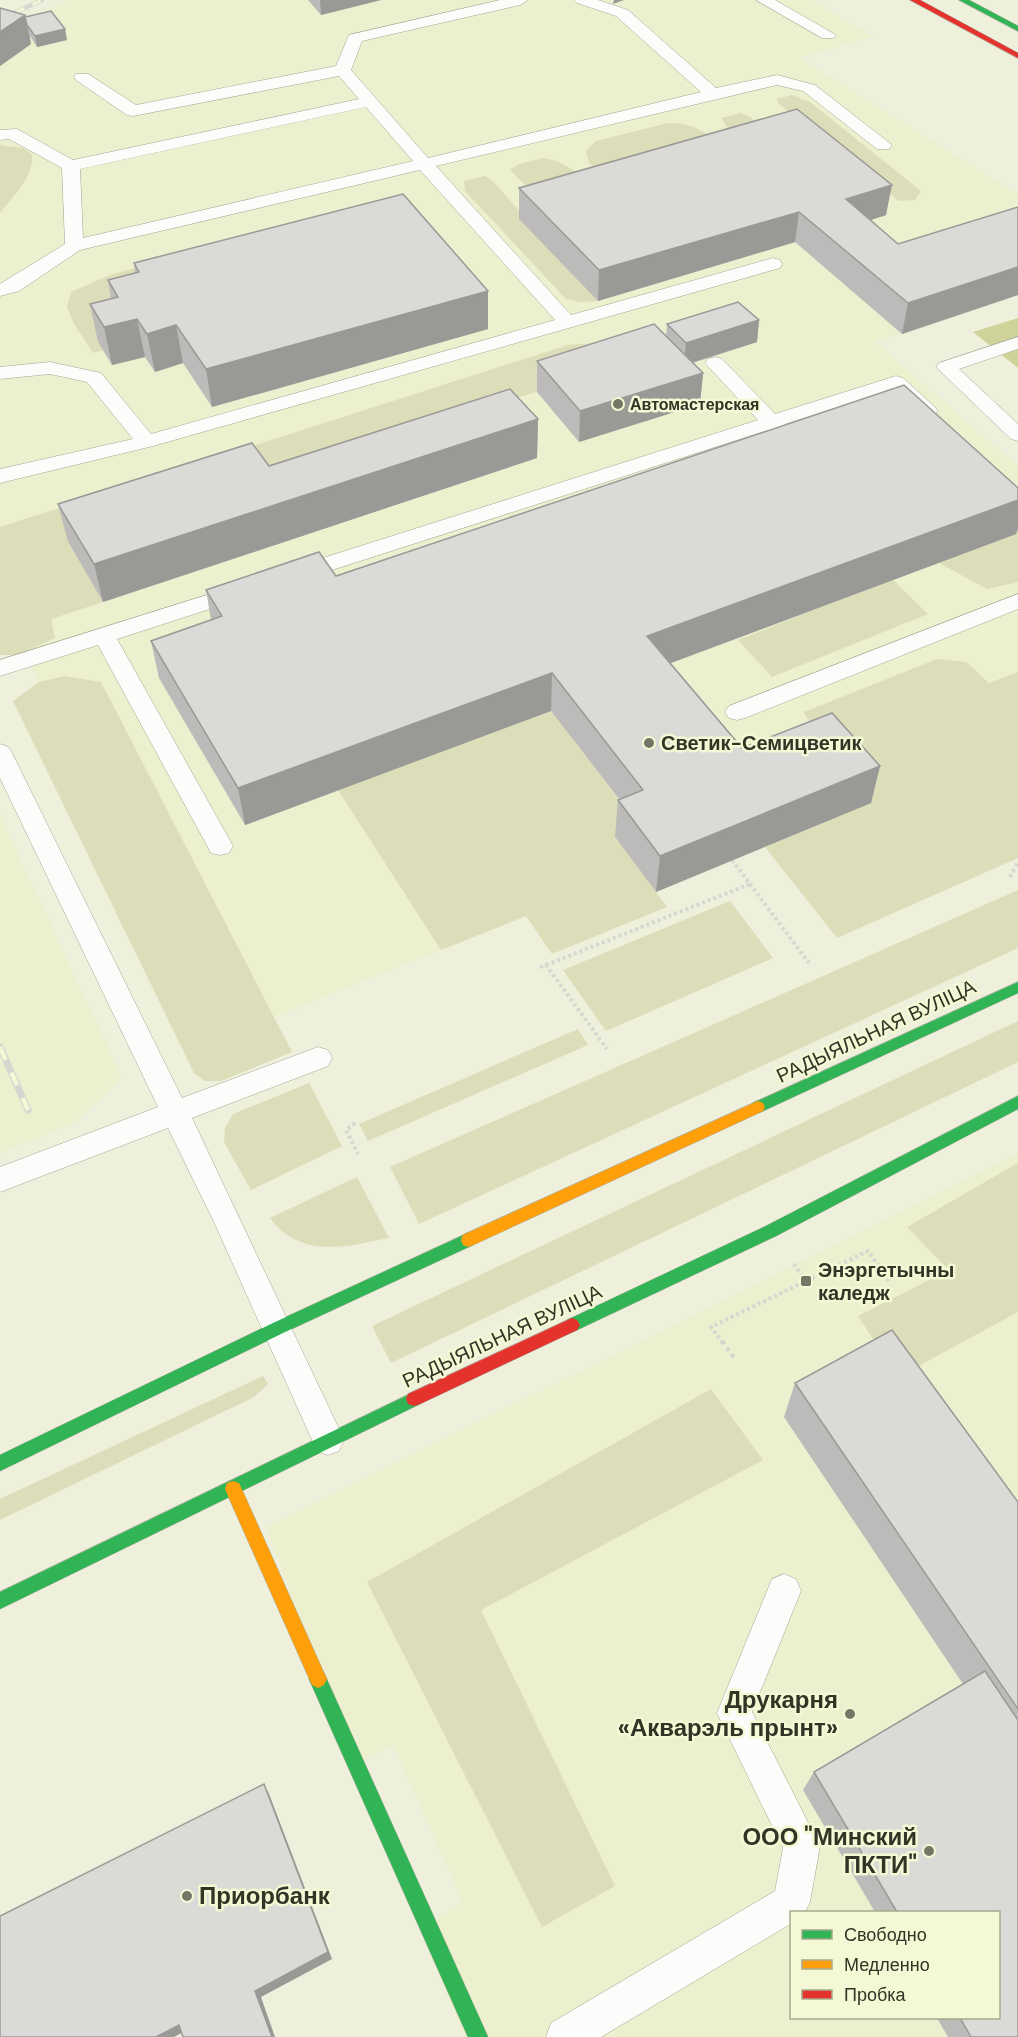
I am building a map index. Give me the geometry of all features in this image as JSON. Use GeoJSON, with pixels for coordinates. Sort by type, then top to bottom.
{"type":"FeatureCollection","features":[{"type":"Feature","properties":{"kind":"main road"},"geometry":{"type":"LineString","coordinates":[[914,0],[1018,57]]}},
{"type":"Feature","properties":{"kind":"main road"},"geometry":{"type":"LineString","coordinates":[[963,0],[1018,29]]}},
{"type":"Feature","properties":{"kind":"main road","name":"РАДЫЯЛЬНАЯ ВУЛІЦА"},"geometry":{"type":"LineString","coordinates":[[0,1463],[278,1328],[1018,987]]}},
{"type":"Feature","properties":{"kind":"main road","name":"РАДЫЯЛЬНАЯ ВУЛІЦА"},"geometry":{"type":"LineString","coordinates":[[0,1601],[233,1489],[328,1440],[771,1231],[1018,1102]]}},
{"type":"Feature","properties":{"kind":"main road"},"geometry":{"type":"LineString","coordinates":[[233,1489],[478,2037]]}},
{"type":"Feature","properties":{"kind":"lane"},"geometry":{"type":"LineString","coordinates":[[343,70],[355,38],[520,0]]}},
{"type":"Feature","properties":{"kind":"lane"},"geometry":{"type":"LineString","coordinates":[[582,0],[622,13],[714,94]]}},
{"type":"Feature","properties":{"kind":"lane"},"geometry":{"type":"LineString","coordinates":[[764,0],[828,35]]}},
{"type":"Feature","properties":{"kind":"lane"},"geometry":{"type":"LineString","coordinates":[[82,77],[133,111],[343,70]]}},
{"type":"Feature","properties":{"kind":"lane"},"geometry":{"type":"LineString","coordinates":[[343,70],[368,102],[567,322]]}},
{"type":"Feature","properties":{"kind":"lane"},"geometry":{"type":"LineString","coordinates":[[0,290],[12,287],[74,246],[777,80],[809,88],[884,145]]}},
{"type":"Feature","properties":{"kind":"lane"},"geometry":{"type":"LineString","coordinates":[[0,135],[10,133],[71,166],[368,102]]}},
{"type":"Feature","properties":{"kind":"lane"},"geometry":{"type":"LineString","coordinates":[[71,166],[74,246]]}},
{"type":"Feature","properties":{"kind":"lane"},"geometry":{"type":"LineString","coordinates":[[0,476],[146,442],[773,264]]}},
{"type":"Feature","properties":{"kind":"lane"},"geometry":{"type":"LineString","coordinates":[[1018,343],[946,367],[1018,435]]}},
{"type":"Feature","properties":{"kind":"lane"},"geometry":{"type":"LineString","coordinates":[[715,363],[796,450]]}},
{"type":"Feature","properties":{"kind":"lane"},"geometry":{"type":"LineString","coordinates":[[0,373],[50,368],[94,377],[146,442]]}},
{"type":"Feature","properties":{"kind":"lane"},"geometry":{"type":"LineString","coordinates":[[0,668],[896,382],[940,421]]}},
{"type":"Feature","properties":{"kind":"lane"},"geometry":{"type":"LineString","coordinates":[[737,712],[1018,601]]}},
{"type":"Feature","properties":{"kind":"lane"},"geometry":{"type":"LineString","coordinates":[[104,636],[220,846]]}},
{"type":"Feature","properties":{"kind":"lane"},"geometry":{"type":"LineString","coordinates":[[0,753],[227,1219],[328,1440]]}},
{"type":"Feature","properties":{"kind":"lane"},"geometry":{"type":"LineString","coordinates":[[0,1180],[318,1058]]}},
{"type":"Feature","properties":{"kind":"lane"},"geometry":{"type":"LineString","coordinates":[[565,2037],[791,1902],[802,1846],[734,1713],[783,1591]]}},
{"type":"Feature","properties":{"kind":"path"},"geometry":{"type":"LineString","coordinates":[[732,860],[809,963]]}},
{"type":"Feature","properties":{"kind":"path"},"geometry":{"type":"LineString","coordinates":[[1010,877],[1018,862]]}},
{"type":"Feature","properties":{"kind":"path"},"geometry":{"type":"LineString","coordinates":[[540,967],[750,884]]}},
{"type":"Feature","properties":{"kind":"path"},"geometry":{"type":"LineString","coordinates":[[546,965],[607,1049]]}},
{"type":"Feature","properties":{"kind":"path"},"geometry":{"type":"LineString","coordinates":[[355,1123],[346,1130],[358,1154]]}},
{"type":"Feature","properties":{"kind":"path"},"geometry":{"type":"LineString","coordinates":[[735,1359],[711,1327],[868,1251],[890,1282]]}},
{"type":"Feature","properties":{"kind":"shaded area"},"geometry":{"type":"Polygon","coordinates":[[[66,0],[812,0],[873,36],[800,58],[1018,194],[1018,295],[902,334],[874,341],[1018,466],[1018,718],[871,803],[656,892],[639,870],[223,1038],[0,606],[0,32],[66,0]]]}},
{"type":"Feature","properties":{"kind":"shaded area"},"geometry":{"type":"Polygon","coordinates":[[[792,95],[810,102],[921,191],[915,200],[899,201],[779,104],[777,99],[792,95]]]}},
{"type":"Feature","properties":{"kind":"shaded area"},"geometry":{"type":"Polygon","coordinates":[[[740,113],[750,117],[780,143],[754,151],[727,127],[721,118],[740,113]]]}},
{"type":"Feature","properties":{"kind":"shaded area"},"geometry":{"type":"Polygon","coordinates":[[[668,123],[696,128],[716,143],[730,158],[619,190],[589,163],[586,151],[596,141],[668,123]]]}},
{"type":"Feature","properties":{"kind":"shaded area"},"geometry":{"type":"Polygon","coordinates":[[[0,145],[23,148],[32,154],[32,162],[26,178],[0,213],[0,145]]]}},
{"type":"Feature","properties":{"kind":"shaded area"},"geometry":{"type":"Polygon","coordinates":[[[543,158],[568,167],[600,195],[551,210],[510,170],[519,164],[543,158]]]}},
{"type":"Feature","properties":{"kind":"shaded area"},"geometry":{"type":"Polygon","coordinates":[[[485,176],[493,181],[598,301],[581,302],[566,299],[465,191],[464,181],[485,176]]]}},
{"type":"Feature","properties":{"kind":"shaded area"},"geometry":{"type":"Polygon","coordinates":[[[146,265],[103,350],[93,353],[73,322],[67,307],[71,292],[110,275],[146,265]]]}},
{"type":"Feature","properties":{"kind":"shaded area"},"geometry":{"type":"Polygon","coordinates":[[[594,343],[623,364],[68,543],[103,602],[51,619],[55,638],[18,655],[0,655],[0,527],[568,345],[594,343]]]}},
{"type":"Feature","properties":{"kind":"shaded area"},"geometry":{"type":"Polygon","coordinates":[[[1018,513],[1018,582],[987,589],[939,563],[1018,513]]]}},
{"type":"Feature","properties":{"kind":"shaded area"},"geometry":{"type":"Polygon","coordinates":[[[892,579],[928,614],[772,677],[738,640],[892,579]]]}},
{"type":"Feature","properties":{"kind":"shaded area"},"geometry":{"type":"Polygon","coordinates":[[[937,659],[966,662],[989,683],[1018,672],[1018,858],[837,938],[765,847],[870,803],[824,750],[804,712],[937,659]]]}},
{"type":"Feature","properties":{"kind":"shaded area"},"geometry":{"type":"Polygon","coordinates":[[[65,676],[101,682],[292,1052],[221,1081],[205,1081],[194,1073],[13,701],[39,682],[65,676]]]}},
{"type":"Feature","properties":{"kind":"shaded area"},"geometry":{"type":"Polygon","coordinates":[[[551,711],[640,827],[615,837],[667,907],[552,954],[526,916],[441,950],[338,790],[551,711]]]}},
{"type":"Feature","properties":{"kind":"shaded area"},"geometry":{"type":"Polygon","coordinates":[[[0,815],[122,1077],[74,1123],[0,1153],[0,815]]]}},
{"type":"Feature","properties":{"kind":"shaded area"},"geometry":{"type":"Polygon","coordinates":[[[1018,890],[1018,948],[419,1224],[390,1167],[1018,890]]]}},
{"type":"Feature","properties":{"kind":"shaded area"},"geometry":{"type":"Polygon","coordinates":[[[730,901],[773,958],[606,1031],[563,970],[730,901]]]}},
{"type":"Feature","properties":{"kind":"shaded area"},"geometry":{"type":"Polygon","coordinates":[[[1018,1021],[1018,1062],[391,1363],[372,1326],[1018,1021]]]}},
{"type":"Feature","properties":{"kind":"shaded area"},"geometry":{"type":"Polygon","coordinates":[[[578,1029],[588,1045],[368,1141],[359,1124],[578,1029]]]}},
{"type":"Feature","properties":{"kind":"shaded area"},"geometry":{"type":"Polygon","coordinates":[[[309,1083],[342,1146],[251,1190],[224,1142],[225,1128],[233,1114],[309,1083]]]}},
{"type":"Feature","properties":{"kind":"shaded area"},"geometry":{"type":"Polygon","coordinates":[[[1018,1153],[1018,2037],[464,2037],[420,1928],[463,1903],[393,1745],[354,1763],[266,1527],[1018,1153]]]}},
{"type":"Feature","properties":{"kind":"shaded area"},"geometry":{"type":"Polygon","coordinates":[[[1018,1163],[1018,1312],[898,1377],[858,1316],[949,1270],[907,1227],[1018,1163]]]}},
{"type":"Feature","properties":{"kind":"shaded area"},"geometry":{"type":"Polygon","coordinates":[[[357,1177],[389,1238],[340,1246],[310,1245],[295,1240],[282,1231],[270,1218],[357,1177]]]}},
{"type":"Feature","properties":{"kind":"shaded area"},"geometry":{"type":"Polygon","coordinates":[[[263,1376],[268,1384],[254,1397],[0,1520],[0,1499],[263,1376]]]}},
{"type":"Feature","properties":{"kind":"shaded area"},"geometry":{"type":"Polygon","coordinates":[[[711,1389],[763,1460],[481,1610],[615,1886],[542,1927],[367,1582],[711,1389]]]}},
{"type":"Feature","properties":{"kind":"green space"},"geometry":{"type":"Polygon","coordinates":[[[1018,318],[1018,368],[973,332],[1018,318]]]}},
{"type":"Feature","properties":{"kind":"building"},"geometry":{"type":"Polygon","coordinates":[[[0,8],[25,15],[0,32],[0,8]]]}},
{"type":"Feature","properties":{"kind":"building"},"geometry":{"type":"Polygon","coordinates":[[[51,11],[65,29],[35,36],[27,25],[25,17],[51,11]]]}},
{"type":"Feature","properties":{"kind":"building"},"geometry":{"type":"Polygon","coordinates":[[[797,109],[892,185],[846,199],[898,244],[1018,207],[1018,267],[908,303],[799,212],[599,270],[519,188],[797,109]]]}},
{"type":"Feature","properties":{"kind":"building"},"geometry":{"type":"Polygon","coordinates":[[[403,194],[488,291],[206,369],[176,325],[147,334],[137,319],[104,327],[90,304],[118,297],[108,280],[139,272],[134,263],[403,194]]]}},
{"type":"Feature","properties":{"kind":"building"},"geometry":{"type":"Polygon","coordinates":[[[738,302],[759,320],[686,343],[667,324],[738,302]]]}},
{"type":"Feature","properties":{"kind":"building"},"geometry":{"type":"Polygon","coordinates":[[[654,324],[703,373],[580,411],[537,361],[654,324]]]}},
{"type":"Feature","properties":{"kind":"building"},"geometry":{"type":"Polygon","coordinates":[[[904,385],[1018,488],[1018,500],[647,636],[742,748],[832,713],[880,766],[660,856],[618,800],[643,790],[552,673],[238,788],[151,641],[222,616],[206,590],[319,552],[336,576],[904,385]]]}},
{"type":"Feature","properties":{"kind":"building"},"geometry":{"type":"Polygon","coordinates":[[[510,389],[538,419],[94,564],[58,504],[252,443],[269,466],[510,389]]]}},
{"type":"Feature","properties":{"kind":"building"},"geometry":{"type":"Polygon","coordinates":[[[892,1330],[1018,1502],[1018,1709],[795,1383],[892,1330]]]}},
{"type":"Feature","properties":{"kind":"building","name":"ООО \"Минский ПКТИ\""},"geometry":{"type":"Polygon","coordinates":[[[985,1671],[1018,1720],[1018,2037],[971,2037],[961,2019],[1000,2019],[1000,1911],[896,1911],[814,1772],[985,1671]]]}},
{"type":"Feature","properties":{"kind":"building","name":"Приорбанк"},"geometry":{"type":"Polygon","coordinates":[[[264,1784],[328,1952],[255,1991],[272,2037],[183,2037],[179,2025],[156,2037],[0,2037],[0,1916],[264,1784]]]}},
{"type":"Feature","properties":{"kind":"railway"},"geometry":{"type":"LineString","coordinates":[[0,20],[42,0]]}},
{"type":"Feature","properties":{"kind":"railway"},"geometry":{"type":"LineString","coordinates":[[0,1047],[28,1110]]}},
{"type":"Feature","properties":{"kind":"traffic: fast"},"geometry":{"type":"LineString","coordinates":[[963,0],[1018,29]]}},
{"type":"Feature","properties":{"kind":"traffic: fast"},"geometry":{"type":"LineString","coordinates":[[758,1107],[1018,987]]}},
{"type":"Feature","properties":{"kind":"traffic: fast"},"geometry":{"type":"LineString","coordinates":[[572,1325],[771,1231],[1018,1102]]}},
{"type":"Feature","properties":{"kind":"traffic: fast"},"geometry":{"type":"LineString","coordinates":[[0,1463],[278,1328],[468,1240]]}},
{"type":"Feature","properties":{"kind":"traffic: fast"},"geometry":{"type":"LineString","coordinates":[[0,1601],[414,1399]]}},
{"type":"Feature","properties":{"kind":"traffic: fast"},"geometry":{"type":"LineString","coordinates":[[318,1679],[478,2037]]}},
{"type":"Feature","properties":{"kind":"traffic: slow"},"geometry":{"type":"LineString","coordinates":[[468,1240],[758,1107]]}},
{"type":"Feature","properties":{"kind":"traffic: slow"},"geometry":{"type":"LineString","coordinates":[[233,1489],[318,1679]]}},
{"type":"Feature","properties":{"kind":"traffic: jam"},"geometry":{"type":"LineString","coordinates":[[914,0],[1018,56]]}},
{"type":"Feature","properties":{"kind":"traffic: jam"},"geometry":{"type":"LineString","coordinates":[[414,1399],[572,1325]]}},
{"type":"Feature","properties":{"kind":"place","name":"Автомастерская"},"geometry":{"type":"Point","coordinates":[618,404]}},
{"type":"Feature","properties":{"kind":"place","name":"Светик-Семицветик"},"geometry":{"type":"Point","coordinates":[649,743]}},
{"type":"Feature","properties":{"kind":"place","name":"Энэргетычны каледж"},"geometry":{"type":"Point","coordinates":[806,1281]}},
{"type":"Feature","properties":{"kind":"place","name":"Друкарня «Акварэль прынт»"},"geometry":{"type":"Point","coordinates":[850,1714]}},
{"type":"Feature","properties":{"kind":"place","name":"ООО \"Минский ПКТИ\""},"geometry":{"type":"Point","coordinates":[929,1851]}},
{"type":"Feature","properties":{"kind":"place","name":"Приорбанк"},"geometry":{"type":"Point","coordinates":[187,1896]}}]}
